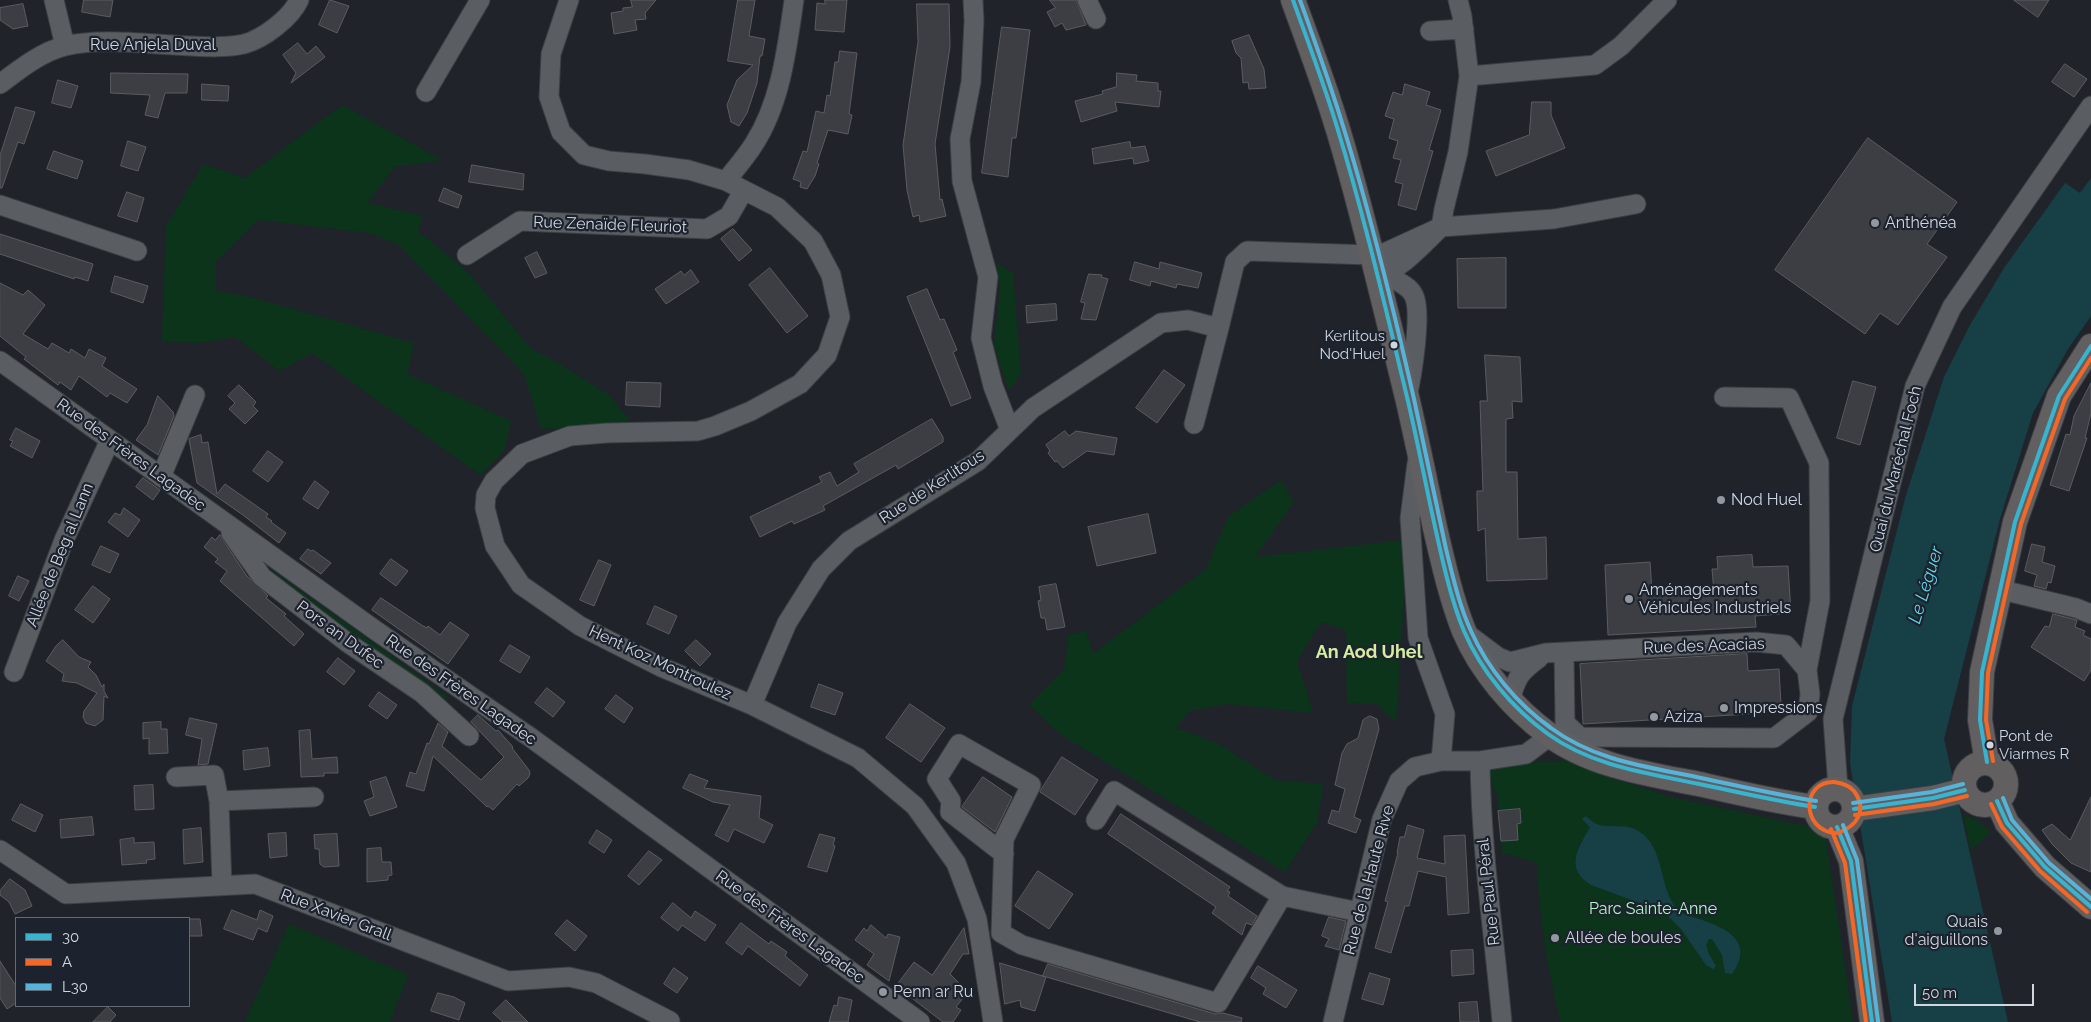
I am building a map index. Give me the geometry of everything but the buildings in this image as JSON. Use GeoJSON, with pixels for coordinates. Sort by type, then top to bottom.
{"type":"FeatureCollection","features":[{"type":"Feature","properties":{"kind":"main road"},"geometry":{"type":"LineString","coordinates":[[1293,0],[1323,83],[1379,268],[1444,568],[1464,631],[1481,665],[1510,700],[1550,736],[1576,751],[1605,763],[1815,807]]}},
{"type":"Feature","properties":{"kind":"main road"},"geometry":{"type":"LineString","coordinates":[[1988,762],[1980,720],[1982,672],[1998,589],[2015,522],[2059,396],[2091,346]]}},
{"type":"Feature","properties":{"kind":"main road"},"geometry":{"type":"LineString","coordinates":[[1988,762],[2000,769],[2006,782],[2002,796],[1997,801],[1984,805],[1972,800],[1962,790],[1964,778],[1970,768],[1976,764],[1988,762]]}},
{"type":"Feature","properties":{"kind":"main road"},"geometry":{"type":"LineString","coordinates":[[1838,788],[1850,796],[1856,808],[1849,821],[1837,827],[1824,824],[1819,820],[1815,807],[1819,795],[1824,791],[1838,788]]}},
{"type":"Feature","properties":{"kind":"main road"},"geometry":{"type":"LineString","coordinates":[[1856,808],[1933,798],[1962,790]]}},
{"type":"Feature","properties":{"kind":"main road"},"geometry":{"type":"LineString","coordinates":[[1997,801],[2006,823],[2045,867],[2091,907]]}},
{"type":"Feature","properties":{"kind":"main road"},"geometry":{"type":"LineString","coordinates":[[1837,827],[1851,861],[1872,1022]]}},
{"type":"Feature","properties":{"kind":"street"},"geometry":{"type":"LineString","coordinates":[[54,0],[65,46]]}},
{"type":"Feature","properties":{"kind":"street","name":"Rue Anjela Duval"},"geometry":{"type":"LineString","coordinates":[[0,84],[29,62],[65,46],[104,42],[211,47],[245,44],[276,27],[296,7],[299,0]]}},
{"type":"Feature","properties":{"kind":"street"},"geometry":{"type":"LineString","coordinates":[[426,92],[480,0]]}},
{"type":"Feature","properties":{"kind":"street","name":"Hent Koz Montroulez"},"geometry":{"type":"LineString","coordinates":[[569,0],[551,54],[549,97],[561,132],[584,155],[609,161],[689,170],[726,181],[777,207],[813,241],[832,275],[840,317],[827,355],[800,384],[751,411],[698,431],[607,433],[570,436],[522,454],[494,481],[486,495],[485,508],[495,546],[521,585],[580,626],[661,667],[752,705],[858,758],[915,806],[956,863],[976,919],[993,1022]]}},
{"type":"Feature","properties":{"kind":"street"},"geometry":{"type":"LineString","coordinates":[[726,181],[754,144],[774,101],[794,0]]}},
{"type":"Feature","properties":{"kind":"street"},"geometry":{"type":"LineString","coordinates":[[973,0],[974,21],[971,82],[960,139],[962,181],[988,277],[981,338],[993,386],[1010,430]]}},
{"type":"Feature","properties":{"kind":"street"},"geometry":{"type":"LineString","coordinates":[[1087,0],[1096,19]]}},
{"type":"Feature","properties":{"kind":"street"},"geometry":{"type":"LineString","coordinates":[[1442,227],[1444,208],[1458,152],[1469,76],[1464,29],[1458,0]]}},
{"type":"Feature","properties":{"kind":"street"},"geometry":{"type":"LineString","coordinates":[[1469,76],[1595,65],[1621,46],[1667,0]]}},
{"type":"Feature","properties":{"kind":"street"},"geometry":{"type":"LineString","coordinates":[[1430,31],[1464,29]]}},
{"type":"Feature","properties":{"kind":"street","name":"Quai du Maréchal Foch"},"geometry":{"type":"LineString","coordinates":[[1838,788],[1833,720],[1915,386],[1952,306],[2091,106]]}},
{"type":"Feature","properties":{"kind":"street","name":"Rue Zenaïde Fleuriot"},"geometry":{"type":"LineString","coordinates":[[467,255],[520,221],[706,229],[729,216],[744,190]]}},
{"type":"Feature","properties":{"kind":"street"},"geometry":{"type":"LineString","coordinates":[[1379,268],[1382,254],[1442,227],[1554,219],[1636,204]]}},
{"type":"Feature","properties":{"kind":"street"},"geometry":{"type":"LineString","coordinates":[[0,205],[137,251]]}},
{"type":"Feature","properties":{"kind":"street"},"geometry":{"type":"LineString","coordinates":[[1194,424],[1235,262],[1247,251],[1379,268],[1394,280],[1406,285],[1414,296],[1416,331],[1413,372],[1407,398]]}},
{"type":"Feature","properties":{"kind":"street","name":"Rue de Kerlitous"},"geometry":{"type":"LineString","coordinates":[[752,705],[788,623],[821,568],[849,541],[978,461],[1033,408],[1161,322],[1188,320],[1219,328]]}},
{"type":"Feature","properties":{"kind":"street","name":"Rue des Frères Lagadec"},"geometry":{"type":"LineString","coordinates":[[0,360],[375,630],[530,737],[920,1022]]}},
{"type":"Feature","properties":{"kind":"street"},"geometry":{"type":"LineString","coordinates":[[161,477],[195,395]]}},
{"type":"Feature","properties":{"kind":"street"},"geometry":{"type":"LineString","coordinates":[[1510,700],[1522,670],[1555,653],[1565,723],[1580,738],[1774,738],[1808,712],[1810,694],[1807,670],[1820,601],[1819,462],[1788,398],[1724,397]]}},
{"type":"Feature","properties":{"kind":"street","name":"Allée de Beg al Lann"},"geometry":{"type":"LineString","coordinates":[[14,672],[64,540],[110,440]]}},
{"type":"Feature","properties":{"kind":"street"},"geometry":{"type":"LineString","coordinates":[[1419,451],[1410,518],[1418,638],[1445,714],[1441,762]]}},
{"type":"Feature","properties":{"kind":"street","name":"Pors an Dufec"},"geometry":{"type":"LineString","coordinates":[[225,523],[262,577],[348,643],[422,693],[469,736]]}},
{"type":"Feature","properties":{"kind":"street"},"geometry":{"type":"LineString","coordinates":[[1998,589],[2076,608],[2091,614]]}},
{"type":"Feature","properties":{"kind":"street","name":"Rue des Acacias"},"geometry":{"type":"LineString","coordinates":[[1464,631],[1498,658],[1510,662],[1555,653],[1756,642],[1786,645],[1807,670]]}},
{"type":"Feature","properties":{"kind":"street"},"geometry":{"type":"LineString","coordinates":[[1808,712],[1833,720]]}},
{"type":"Feature","properties":{"kind":"street","name":"Rue de la Haute Rive"},"geometry":{"type":"LineString","coordinates":[[1333,1022],[1382,819],[1398,781],[1415,767],[1441,762],[1480,761],[1526,754],[1550,736]]}},
{"type":"Feature","properties":{"kind":"street"},"geometry":{"type":"LineString","coordinates":[[1000,933],[1004,854],[1004,839],[1031,785],[959,744],[937,779],[951,801],[950,812],[1004,854]]}},
{"type":"Feature","properties":{"kind":"street","name":"Rue Paul Péral"},"geometry":{"type":"LineString","coordinates":[[1480,761],[1481,798],[1502,1022]]}},
{"type":"Feature","properties":{"kind":"street"},"geometry":{"type":"LineString","coordinates":[[176,777],[214,775],[219,801],[222,885]]}},
{"type":"Feature","properties":{"kind":"street"},"geometry":{"type":"LineString","coordinates":[[1096,820],[1114,792],[1282,896],[1359,912]]}},
{"type":"Feature","properties":{"kind":"street"},"geometry":{"type":"LineString","coordinates":[[219,801],[314,797]]}},
{"type":"Feature","properties":{"kind":"street","name":"Rue Xavier Grall"},"geometry":{"type":"LineString","coordinates":[[0,850],[66,894],[255,884],[508,981],[569,977],[596,984],[671,1022]]}},
{"type":"Feature","properties":{"kind":"street"},"geometry":{"type":"LineString","coordinates":[[980,938],[1000,933],[1022,945],[1218,1003],[1282,896]]}},
{"type":"Feature","properties":{"kind":"green space"},"geometry":{"type":"Polygon","coordinates":[[[342,105],[442,160],[394,167],[368,203],[423,216],[418,231],[470,274],[531,349],[558,363],[609,395],[634,425],[541,429],[524,374],[399,245],[370,233],[258,220],[216,261],[216,291],[250,297],[414,343],[407,374],[511,421],[504,451],[480,475],[312,353],[280,371],[235,337],[199,343],[162,341],[166,227],[203,164],[245,178],[342,105]]]}},
{"type":"Feature","properties":{"kind":"green space"},"geometry":{"type":"Polygon","coordinates":[[[997,263],[1013,273],[1021,374],[1009,391],[994,346],[1000,291],[997,263]]]}},
{"type":"Feature","properties":{"kind":"green space"},"geometry":{"type":"Polygon","coordinates":[[[1281,480],[1294,502],[1255,557],[1404,540],[1405,582],[1396,723],[1377,704],[1347,703],[1346,630],[1321,622],[1297,661],[1313,713],[1227,704],[1189,711],[1176,728],[1219,744],[1275,780],[1323,784],[1317,823],[1285,872],[1060,734],[1029,705],[1065,668],[1068,635],[1086,631],[1093,654],[1206,569],[1228,517],[1281,480]]]}},
{"type":"Feature","properties":{"kind":"green space"},"geometry":{"type":"Polygon","coordinates":[[[259,561],[448,697],[442,703],[283,587],[259,561]]]}},
{"type":"Feature","properties":{"kind":"green space","name":"Parc Sainte-Anne"},"geometry":{"type":"Polygon","coordinates":[[[1571,760],[1590,771],[1671,797],[1819,829],[1826,839],[1853,1022],[1561,1022],[1545,943],[1537,863],[1502,852],[1498,797],[1482,766],[1571,760]]]}},
{"type":"Feature","properties":{"kind":"green space"},"geometry":{"type":"Polygon","coordinates":[[[1963,816],[1976,819],[1991,832],[1971,851],[1963,816]]]}},
{"type":"Feature","properties":{"kind":"green space"},"geometry":{"type":"Polygon","coordinates":[[[289,924],[408,975],[390,1022],[245,1022],[289,924]]]}},
{"type":"Feature","properties":{"kind":"water","name":"Le Léguer"},"geometry":{"type":"Polygon","coordinates":[[[2091,178],[2091,316],[2068,349],[2033,413],[2000,519],[1944,739],[2008,1022],[1892,1022],[1850,763],[1852,706],[1906,495],[1944,377],[1970,325],[2004,268],[2065,183],[2080,193],[2091,178]]]}},
{"type":"Feature","properties":{"kind":"water"},"geometry":{"type":"Polygon","coordinates":[[[1586,816],[1599,825],[1635,829],[1648,839],[1654,848],[1672,902],[1678,910],[1688,916],[1719,927],[1735,938],[1739,945],[1740,953],[1738,963],[1732,974],[1725,973],[1722,955],[1712,939],[1709,939],[1706,945],[1716,966],[1713,969],[1706,965],[1681,929],[1664,912],[1591,885],[1583,879],[1578,872],[1576,858],[1581,843],[1590,827],[1582,819],[1586,816]]]}},
{"type":"Feature","properties":{"kind":"transit line","name":"30"},"geometry":{"type":"LineString","coordinates":[[1293,0],[1332,111],[1365,227],[1416,435],[1450,590],[1464,631],[1479,660],[1499,688],[1522,713],[1548,734],[1583,754],[1640,772],[1815,807]]}},
{"type":"Feature","properties":{"kind":"transit line","name":"L30"},"geometry":{"type":"LineString","coordinates":[[1300,0],[1338,110],[1372,227],[1390,296],[1457,591],[1467,621],[1486,659],[1515,697],[1538,718],[1568,739],[1586,748],[1642,766],[1816,801]]}},
{"type":"Feature","properties":{"kind":"transit line","name":"30"},"geometry":{"type":"LineString","coordinates":[[1987,762],[1980,720],[1982,672],[2015,522],[2059,396],[2091,346]]}},
{"type":"Feature","properties":{"kind":"transit line","name":"A"},"geometry":{"type":"LineString","coordinates":[[1993,761],[1986,720],[1988,673],[2021,524],[2065,399],[2091,358]]}},
{"type":"Feature","properties":{"kind":"transit line","name":"A"},"geometry":{"type":"LineString","coordinates":[[1836,833],[1825,830],[1816,824],[1811,816],[1810,806],[1811,797],[1815,789],[1823,784],[1834,782],[1852,789],[1860,805],[1860,811],[1855,822],[1838,833]]}},
{"type":"Feature","properties":{"kind":"transit line","name":"L30"},"geometry":{"type":"LineString","coordinates":[[1853,803],[1932,792],[1963,784]]}},
{"type":"Feature","properties":{"kind":"transit line","name":"30"},"geometry":{"type":"LineString","coordinates":[[1854,809],[1933,798],[1965,790]]}},
{"type":"Feature","properties":{"kind":"transit line","name":"A"},"geometry":{"type":"LineString","coordinates":[[1855,815],[1934,804],[1967,796]]}},
{"type":"Feature","properties":{"kind":"transit line","name":"L30"},"geometry":{"type":"LineString","coordinates":[[2003,798],[2012,820],[2049,863],[2091,899]]}},
{"type":"Feature","properties":{"kind":"transit line","name":"30"},"geometry":{"type":"LineString","coordinates":[[1997,801],[2007,823],[2045,867],[2091,907]]}},
{"type":"Feature","properties":{"kind":"transit line","name":"A"},"geometry":{"type":"LineString","coordinates":[[1991,804],[2002,827],[2040,871],[2087,912]]}},
{"type":"Feature","properties":{"kind":"transit line","name":"L30"},"geometry":{"type":"LineString","coordinates":[[1843,825],[1857,860],[1878,1021]]}},
{"type":"Feature","properties":{"kind":"transit line","name":"30"},"geometry":{"type":"LineString","coordinates":[[1837,827],[1851,861],[1872,1022]]}},
{"type":"Feature","properties":{"kind":"transit line","name":"A"},"geometry":{"type":"LineString","coordinates":[[1831,829],[1845,863],[1866,1022]]}},
{"type":"Feature","properties":{"kind":"place","name":"Anthénéa"},"geometry":{"type":"Point","coordinates":[1875,223]}},
{"type":"Feature","properties":{"kind":"place","name":"Kerlitous Nod'Huel"},"geometry":{"type":"Point","coordinates":[1394,345]}},
{"type":"Feature","properties":{"kind":"place","name":"Nod Huel"},"geometry":{"type":"Point","coordinates":[1721,500]}},
{"type":"Feature","properties":{"kind":"place","name":"Aménagements Véhicules Industriels"},"geometry":{"type":"Point","coordinates":[1629,599]}},
{"type":"Feature","properties":{"kind":"place","name":"Impressions"},"geometry":{"type":"Point","coordinates":[1724,708]}},
{"type":"Feature","properties":{"kind":"place","name":"Aziza"},"geometry":{"type":"Point","coordinates":[1654,717]}},
{"type":"Feature","properties":{"kind":"place","name":"Pont de Viarmes R"},"geometry":{"type":"Point","coordinates":[1990,745]}},
{"type":"Feature","properties":{"kind":"place","name":"Quais d'aiguillons"},"geometry":{"type":"Point","coordinates":[1998,931]}},
{"type":"Feature","properties":{"kind":"place","name":"Allée de boules"},"geometry":{"type":"Point","coordinates":[1555,938]}},
{"type":"Feature","properties":{"kind":"place","name":"Penn ar Ru"},"geometry":{"type":"Point","coordinates":[883,992]}},
{"type":"Feature","properties":{"kind":"district","name":"An Aod Uhel"},"geometry":{"type":"Point","coordinates":[1369,653]}}]}
